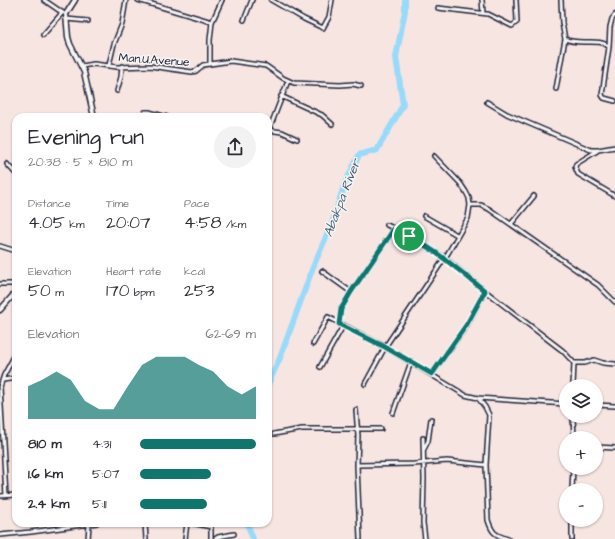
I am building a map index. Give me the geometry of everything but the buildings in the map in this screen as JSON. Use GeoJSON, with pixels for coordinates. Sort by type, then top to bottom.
{"type":"FeatureCollection","features":[{"type":"Feature","properties":{"kind":"main road"},"geometry":{"type":"LineString","coordinates":[[75,0],[65,15],[70,44],[82,66],[93,113]]}},
{"type":"Feature","properties":{"kind":"main road"},"geometry":{"type":"LineString","coordinates":[[0,310],[12,296]]}},
{"type":"Feature","properties":{"kind":"street"},"geometry":{"type":"LineString","coordinates":[[44,0],[65,15],[88,21]]}},
{"type":"Feature","properties":{"kind":"street"},"geometry":{"type":"LineString","coordinates":[[109,65],[114,44],[123,20],[126,0]]}},
{"type":"Feature","properties":{"kind":"street"},"geometry":{"type":"LineString","coordinates":[[138,0],[212,22]]}},
{"type":"Feature","properties":{"kind":"street"},"geometry":{"type":"LineString","coordinates":[[210,64],[212,22],[222,0]]}},
{"type":"Feature","properties":{"kind":"street"},"geometry":{"type":"LineString","coordinates":[[244,20],[252,0]]}},
{"type":"Feature","properties":{"kind":"street"},"geometry":{"type":"LineString","coordinates":[[271,0],[323,28],[329,17],[332,0]]}},
{"type":"Feature","properties":{"kind":"street"},"geometry":{"type":"LineString","coordinates":[[482,0],[483,13]]}},
{"type":"Feature","properties":{"kind":"street"},"geometry":{"type":"LineString","coordinates":[[438,8],[488,14],[512,26],[517,22],[516,0]]}},
{"type":"Feature","properties":{"kind":"street"},"geometry":{"type":"LineString","coordinates":[[556,89],[566,39],[562,23],[561,0]]}},
{"type":"Feature","properties":{"kind":"street"},"geometry":{"type":"LineString","coordinates":[[43,35],[65,15]]}},
{"type":"Feature","properties":{"kind":"street"},"geometry":{"type":"LineString","coordinates":[[615,15],[612,19],[602,95],[604,98],[615,101]]}},
{"type":"Feature","properties":{"kind":"street"},"geometry":{"type":"LineString","coordinates":[[566,39],[569,41],[586,43],[602,42],[610,36]]}},
{"type":"Feature","properties":{"kind":"street"},"geometry":{"type":"LineString","coordinates":[[602,42],[609,48]]}},
{"type":"Feature","properties":{"kind":"street","name":"Man.U.Avenue"},"geometry":{"type":"LineString","coordinates":[[82,66],[88,64],[150,66],[192,72],[196,71],[203,65],[231,61],[266,66],[288,81],[294,83],[340,85],[353,84],[361,86]]}},
{"type":"Feature","properties":{"kind":"street"},"geometry":{"type":"LineString","coordinates":[[117,91],[122,66]]}},
{"type":"Feature","properties":{"kind":"street"},"geometry":{"type":"LineString","coordinates":[[272,122],[288,81]]}},
{"type":"Feature","properties":{"kind":"street"},"geometry":{"type":"LineString","coordinates":[[281,96],[322,116],[332,124]]}},
{"type":"Feature","properties":{"kind":"street"},"geometry":{"type":"LineString","coordinates":[[487,102],[507,114],[591,150],[615,147]]}},
{"type":"Feature","properties":{"kind":"street"},"geometry":{"type":"LineString","coordinates":[[272,131],[282,132],[297,139]]}},
{"type":"Feature","properties":{"kind":"street"},"geometry":{"type":"LineString","coordinates":[[598,150],[576,164],[576,170],[578,174],[615,196]]}},
{"type":"Feature","properties":{"kind":"street"},"geometry":{"type":"LineString","coordinates":[[365,384],[385,347],[445,258],[468,218],[470,205],[469,198],[460,183],[434,156]]}},
{"type":"Feature","properties":{"kind":"street"},"geometry":{"type":"LineString","coordinates":[[7,164],[12,170]]}},
{"type":"Feature","properties":{"kind":"street"},"geometry":{"type":"LineString","coordinates":[[511,224],[534,196]]}},
{"type":"Feature","properties":{"kind":"street"},"geometry":{"type":"LineString","coordinates":[[470,205],[485,206],[600,287],[615,302]]}},
{"type":"Feature","properties":{"kind":"street"},"geometry":{"type":"LineString","coordinates":[[424,216],[458,235]]}},
{"type":"Feature","properties":{"kind":"street"},"geometry":{"type":"LineString","coordinates":[[387,225],[409,236],[445,258],[563,351],[574,363],[573,379]]}},
{"type":"Feature","properties":{"kind":"street"},"geometry":{"type":"LineString","coordinates":[[339,324],[341,309],[394,229]]}},
{"type":"Feature","properties":{"kind":"street"},"geometry":{"type":"LineString","coordinates":[[0,246],[12,250]]}},
{"type":"Feature","properties":{"kind":"street"},"geometry":{"type":"LineString","coordinates":[[322,271],[351,292]]}},
{"type":"Feature","properties":{"kind":"street"},"geometry":{"type":"LineString","coordinates":[[0,284],[12,284]]}},
{"type":"Feature","properties":{"kind":"street"},"geometry":{"type":"LineString","coordinates":[[432,374],[467,324],[485,291]]}},
{"type":"Feature","properties":{"kind":"street"},"geometry":{"type":"LineString","coordinates":[[313,344],[327,318],[385,347],[465,395],[478,398],[559,404]]}},
{"type":"Feature","properties":{"kind":"street"},"geometry":{"type":"LineString","coordinates":[[320,367],[343,326]]}},
{"type":"Feature","properties":{"kind":"street"},"geometry":{"type":"LineString","coordinates":[[574,363],[585,363],[594,360],[603,363],[615,364]]}},
{"type":"Feature","properties":{"kind":"street"},"geometry":{"type":"LineString","coordinates":[[6,496],[2,381],[12,361]]}},
{"type":"Feature","properties":{"kind":"street"},"geometry":{"type":"LineString","coordinates":[[393,413],[411,362]]}},
{"type":"Feature","properties":{"kind":"street"},"geometry":{"type":"LineString","coordinates":[[2,381],[12,379]]}},
{"type":"Feature","properties":{"kind":"street"},"geometry":{"type":"LineString","coordinates":[[478,398],[485,407],[488,415],[486,465],[486,506],[488,520],[490,528],[499,536],[508,539]]}},
{"type":"Feature","properties":{"kind":"street"},"geometry":{"type":"LineString","coordinates":[[603,405],[615,406]]}},
{"type":"Feature","properties":{"kind":"street"},"geometry":{"type":"LineString","coordinates":[[356,410],[360,539]]}},
{"type":"Feature","properties":{"kind":"street"},"geometry":{"type":"LineString","coordinates":[[423,450],[428,441],[431,419]]}},
{"type":"Feature","properties":{"kind":"street"},"geometry":{"type":"LineString","coordinates":[[274,434],[302,429],[381,429]]}},
{"type":"Feature","properties":{"kind":"street"},"geometry":{"type":"LineString","coordinates":[[423,438],[423,522],[425,539]]}},
{"type":"Feature","properties":{"kind":"street"},"geometry":{"type":"LineString","coordinates":[[603,447],[615,448]]}},
{"type":"Feature","properties":{"kind":"street"},"geometry":{"type":"LineString","coordinates":[[357,465],[447,461],[486,465]]}},
{"type":"Feature","properties":{"kind":"street"},"geometry":{"type":"LineString","coordinates":[[0,496],[12,495]]}},
{"type":"Feature","properties":{"kind":"street"},"geometry":{"type":"LineString","coordinates":[[0,535],[74,527]]}},
{"type":"Feature","properties":{"kind":"street"},"geometry":{"type":"LineString","coordinates":[[88,539],[89,527]]}},
{"type":"Feature","properties":{"kind":"street"},"geometry":{"type":"LineString","coordinates":[[146,527],[146,539]]}},
{"type":"Feature","properties":{"kind":"street"},"geometry":{"type":"LineString","coordinates":[[185,539],[186,527]]}},
{"type":"Feature","properties":{"kind":"street"},"geometry":{"type":"LineString","coordinates":[[211,527],[211,539]]}},
{"type":"Feature","properties":{"kind":"street"},"geometry":{"type":"LineString","coordinates":[[572,527],[572,539]]}},
{"type":"Feature","properties":{"kind":"street"},"geometry":{"type":"LineString","coordinates":[[7,534],[7,539]]}},
{"type":"Feature","properties":{"kind":"street"},"geometry":{"type":"LineString","coordinates":[[215,539],[234,534]]}},
{"type":"Feature","properties":{"kind":"waterway","name":"Abakpa River"},"geometry":{"type":"LineString","coordinates":[[272,375],[280,358],[313,267],[333,221],[344,186],[359,155],[377,150],[403,105],[396,57],[405,11],[405,0]]}},
{"type":"Feature","properties":{"kind":"waterway","name":"Abakpa River"},"geometry":{"type":"LineString","coordinates":[[248,527],[253,539]]}},
{"type":"Feature","properties":{"kind":"route"},"geometry":{"type":"LineString","coordinates":[[394,229],[409,236],[445,258],[485,291],[467,324],[445,353],[432,374],[385,347],[339,324],[341,309],[372,260],[394,229]]}}]}
